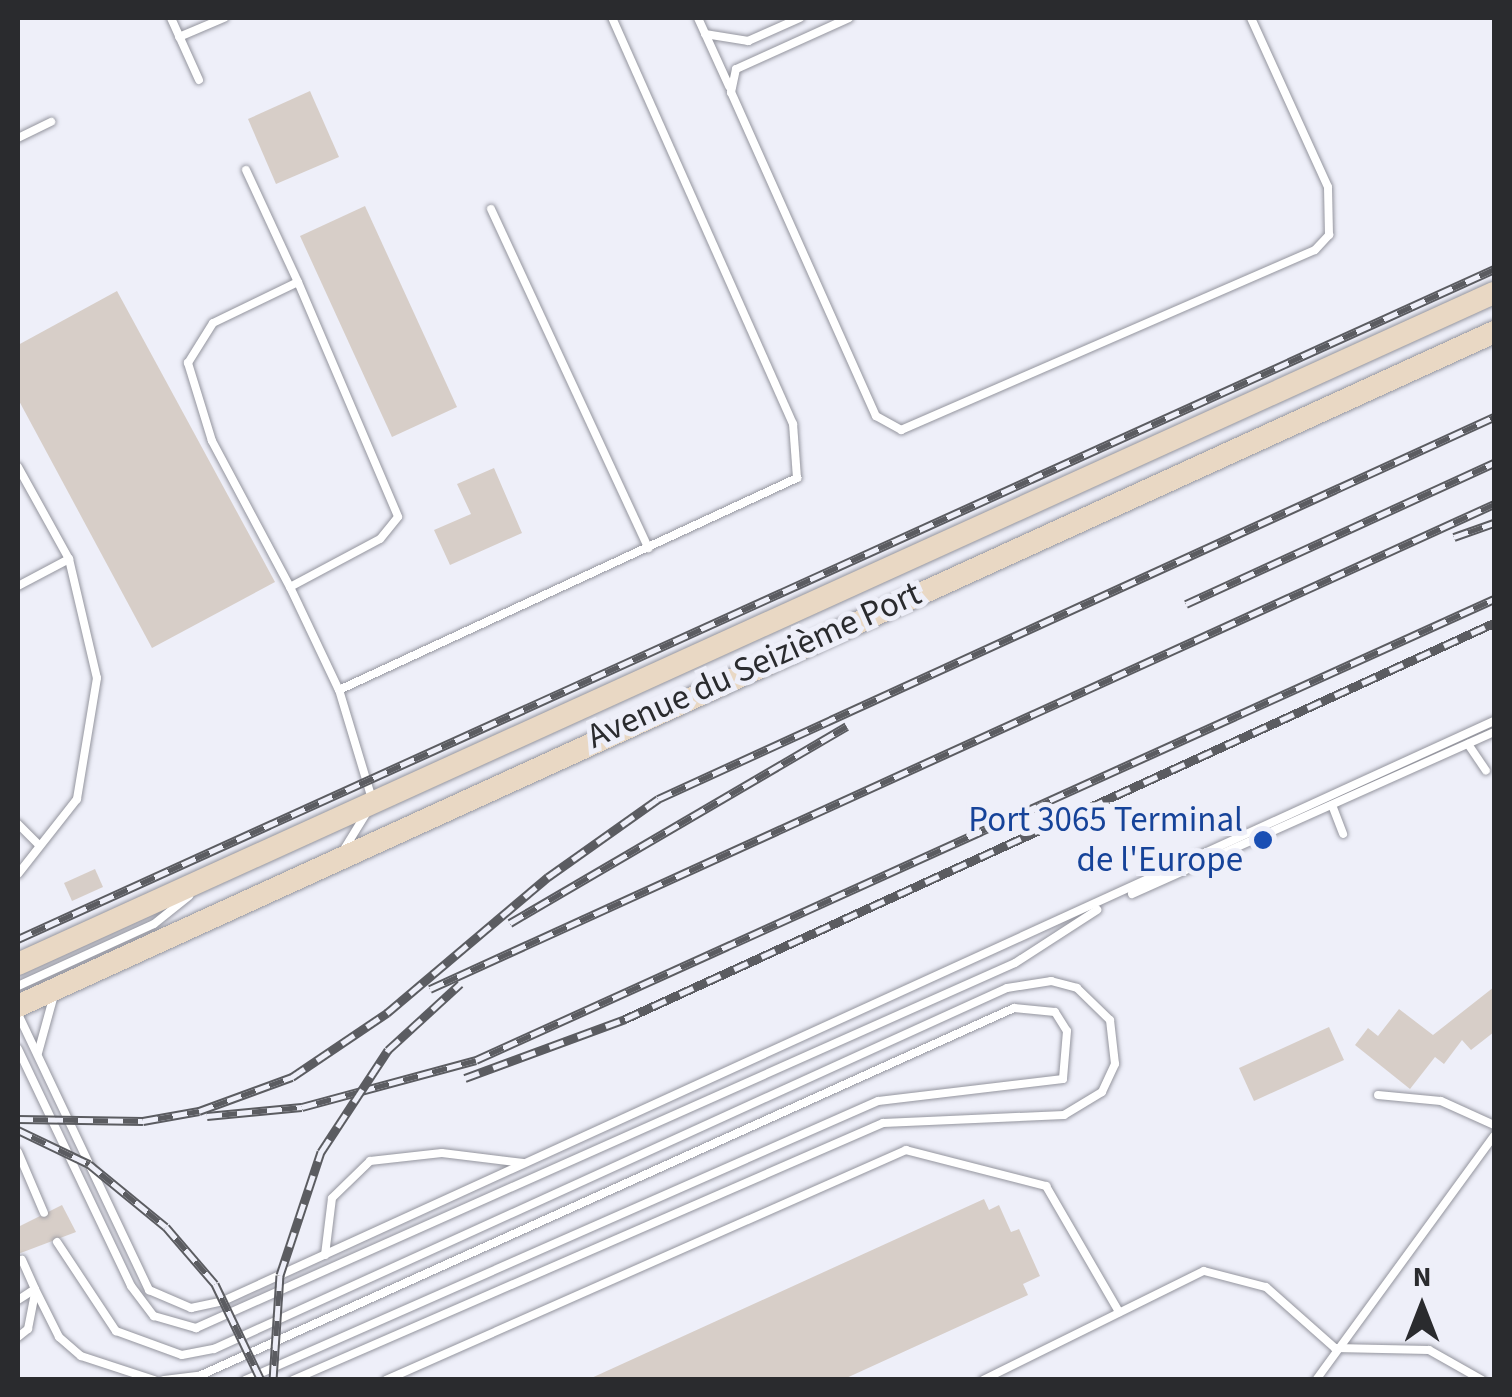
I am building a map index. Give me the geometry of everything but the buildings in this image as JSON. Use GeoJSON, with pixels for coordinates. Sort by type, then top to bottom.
{"type":"FeatureCollection","features":[{"type":"Feature","properties":{"kind":"main road","name":"Avenue du Seizième Port"},"geometry":{"type":"LineString","coordinates":[[18,964],[1494,294]]}},
{"type":"Feature","properties":{"kind":"main road","name":"Avenue du Seizième Port"},"geometry":{"type":"LineString","coordinates":[[18,1006],[336,863],[581,743],[1494,332]]}},
{"type":"Feature","properties":{"kind":"lane"},"geometry":{"type":"LineString","coordinates":[[171,18],[200,80]]}},
{"type":"Feature","properties":{"kind":"lane"},"geometry":{"type":"LineString","coordinates":[[179,37],[224,18]]}},
{"type":"Feature","properties":{"kind":"lane"},"geometry":{"type":"LineString","coordinates":[[338,690],[797,478],[802,458],[612,18]]}},
{"type":"Feature","properties":{"kind":"lane"},"geometry":{"type":"LineString","coordinates":[[698,18],[876,416],[913,429],[1315,250],[1329,235],[1328,187],[1251,18]]}},
{"type":"Feature","properties":{"kind":"lane"},"geometry":{"type":"LineString","coordinates":[[705,34],[748,41],[800,18]]}},
{"type":"Feature","properties":{"kind":"lane"},"geometry":{"type":"LineString","coordinates":[[731,92],[736,70],[848,18]]}},
{"type":"Feature","properties":{"kind":"lane"},"geometry":{"type":"LineString","coordinates":[[18,138],[51,122]]}},
{"type":"Feature","properties":{"kind":"lane"},"geometry":{"type":"LineString","coordinates":[[246,170],[398,517],[380,538],[290,588]]}},
{"type":"Feature","properties":{"kind":"lane"},"geometry":{"type":"LineString","coordinates":[[491,209],[648,548]]}},
{"type":"Feature","properties":{"kind":"lane"},"geometry":{"type":"LineString","coordinates":[[298,282],[212,322],[188,363],[212,441],[290,588],[338,690],[373,802],[336,863]]}},
{"type":"Feature","properties":{"kind":"lane"},"geometry":{"type":"LineString","coordinates":[[18,467],[69,559],[97,678],[77,799],[18,874]]}},
{"type":"Feature","properties":{"kind":"lane"},"geometry":{"type":"LineString","coordinates":[[18,586],[69,559]]}},
{"type":"Feature","properties":{"kind":"lane"},"geometry":{"type":"LineString","coordinates":[[18,1014],[149,1290],[166,1304],[223,1301],[1094,908],[1494,721]]}},
{"type":"Feature","properties":{"kind":"lane"},"geometry":{"type":"LineString","coordinates":[[18,1049],[131,1286],[154,1316],[196,1328],[1014,964],[1094,908],[1494,732]]}},
{"type":"Feature","properties":{"kind":"lane"},"geometry":{"type":"LineString","coordinates":[[1468,744],[1486,771]]}},
{"type":"Feature","properties":{"kind":"lane"},"geometry":{"type":"LineString","coordinates":[[1332,805],[1344,834]]}},
{"type":"Feature","properties":{"kind":"lane"},"geometry":{"type":"LineString","coordinates":[[18,824],[39,845]]}},
{"type":"Feature","properties":{"kind":"lane"},"geometry":{"type":"LineString","coordinates":[[18,986],[154,924],[205,878]]}},
{"type":"Feature","properties":{"kind":"lane"},"geometry":{"type":"LineString","coordinates":[[57,1242],[116,1331],[182,1355],[214,1349],[1007,988],[1051,981],[1076,988],[1110,1020],[1115,1064],[1102,1092],[1064,1115],[883,1123],[293,1380]]}},
{"type":"Feature","properties":{"kind":"lane"},"geometry":{"type":"LineString","coordinates":[[38,1054],[55,990]]}},
{"type":"Feature","properties":{"kind":"lane"},"geometry":{"type":"LineString","coordinates":[[164,1380],[199,1376],[1014,1008],[1055,1012],[1068,1032],[1063,1079],[878,1101],[245,1380]]}},
{"type":"Feature","properties":{"kind":"lane"},"geometry":{"type":"LineString","coordinates":[[1378,1095],[1440,1101],[1494,1125]]}},
{"type":"Feature","properties":{"kind":"lane"},"geometry":{"type":"LineString","coordinates":[[1316,1380],[1335,1348],[1494,1136]]}},
{"type":"Feature","properties":{"kind":"lane"},"geometry":{"type":"LineString","coordinates":[[386,1380],[906,1150],[1046,1186],[1119,1312]]}},
{"type":"Feature","properties":{"kind":"lane"},"geometry":{"type":"LineString","coordinates":[[18,1152],[44,1213]]}},
{"type":"Feature","properties":{"kind":"lane"},"geometry":{"type":"LineString","coordinates":[[325,1255],[332,1198],[370,1161],[442,1153],[526,1164]]}},
{"type":"Feature","properties":{"kind":"lane"},"geometry":{"type":"LineString","coordinates":[[22,1260],[59,1338],[80,1356],[154,1380]]}},
{"type":"Feature","properties":{"kind":"lane"},"geometry":{"type":"LineString","coordinates":[[984,1380],[1204,1271],[1266,1287],[1335,1348],[1429,1350],[1482,1380]]}},
{"type":"Feature","properties":{"kind":"lane"},"geometry":{"type":"LineString","coordinates":[[18,1300],[35,1289]]}},
{"type":"Feature","properties":{"kind":"lane"},"geometry":{"type":"LineString","coordinates":[[18,1337],[28,1330],[35,1289]]}},
{"type":"Feature","properties":{"kind":"railway"},"geometry":{"type":"LineString","coordinates":[[18,939],[1494,269]]}},
{"type":"Feature","properties":{"kind":"railway"},"geometry":{"type":"LineString","coordinates":[[18,1119],[143,1121],[199,1111],[292,1077],[387,1013],[548,877],[658,799],[1494,417]]}},
{"type":"Feature","properties":{"kind":"railway"},"geometry":{"type":"LineString","coordinates":[[1186,604],[1494,463]]}},
{"type":"Feature","properties":{"kind":"railway"},"geometry":{"type":"LineString","coordinates":[[430,989],[1494,504]]}},
{"type":"Feature","properties":{"kind":"railway"},"geometry":{"type":"LineString","coordinates":[[1454,537],[1494,523]]}},
{"type":"Feature","properties":{"kind":"railway"},"geometry":{"type":"LineString","coordinates":[[207,1116],[302,1107],[476,1060],[1494,599]]}},
{"type":"Feature","properties":{"kind":"railway"},"geometry":{"type":"LineString","coordinates":[[465,1078],[625,1019],[1494,623]]}},
{"type":"Feature","properties":{"kind":"railway"},"geometry":{"type":"LineString","coordinates":[[510,923],[847,726]]}},
{"type":"Feature","properties":{"kind":"railway"},"geometry":{"type":"LineString","coordinates":[[273,1380],[280,1275],[321,1152],[388,1050],[460,984]]}},
{"type":"Feature","properties":{"kind":"railway"},"geometry":{"type":"LineString","coordinates":[[18,1130],[89,1164],[166,1227],[215,1284],[261,1380]]}},
{"type":"Feature","properties":{"kind":"place","name":"Port 3065 Terminal de l'Europe"},"geometry":{"type":"Point","coordinates":[1263,840]}}]}
